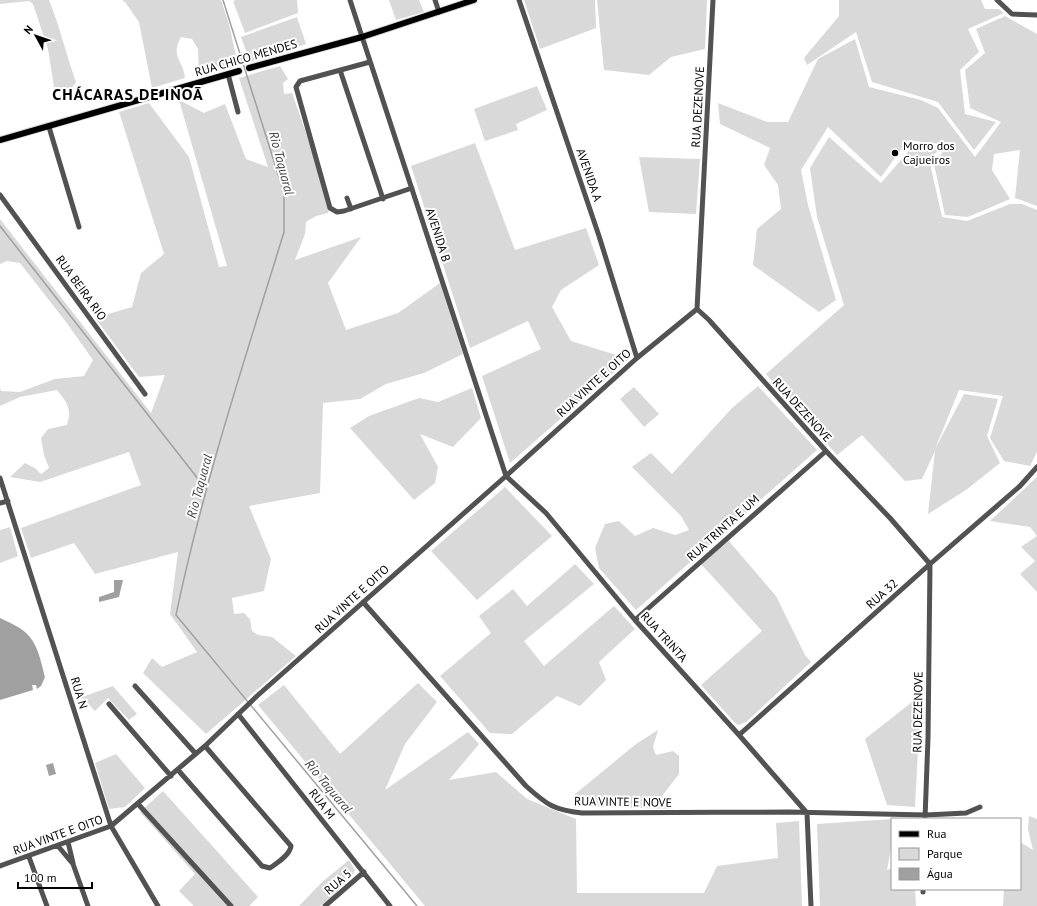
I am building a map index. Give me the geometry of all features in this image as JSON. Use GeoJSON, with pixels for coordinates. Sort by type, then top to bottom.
{"type":"FeatureCollection","features":[{"type":"Feature","properties":{"kind":"main road","name":"RUA CHICO MENDES"},"geometry":{"type":"LineString","coordinates":[[249,68],[362,37],[474,0]]}},
{"type":"Feature","properties":{"kind":"main road","name":"RUA CHICO MENDES"},"geometry":{"type":"LineString","coordinates":[[0,140],[239,71]]}},
{"type":"Feature","properties":{"kind":"street","name":"AVENIDA B"},"geometry":{"type":"LineString","coordinates":[[350,0],[506,476]]}},
{"type":"Feature","properties":{"kind":"street"},"geometry":{"type":"LineString","coordinates":[[435,0],[439,12]]}},
{"type":"Feature","properties":{"kind":"street","name":"AVENIDA A"},"geometry":{"type":"LineString","coordinates":[[519,0],[599,236],[637,358]]}},
{"type":"Feature","properties":{"kind":"street","name":"RUA DEZENOVE"},"geometry":{"type":"LineString","coordinates":[[713,0],[697,310],[709,320],[826,451],[890,518],[930,564],[926,817]]}},
{"type":"Feature","properties":{"kind":"street"},"geometry":{"type":"LineString","coordinates":[[996,0],[1012,14],[1037,15]]}},
{"type":"Feature","properties":{"kind":"street"},"geometry":{"type":"LineString","coordinates":[[370,62],[300,81],[296,87],[330,208],[337,212],[351,209],[412,188]]}},
{"type":"Feature","properties":{"kind":"street","name":"RUA CHICO MENDES"},"geometry":{"type":"LineString","coordinates":[[239,71],[249,68]]}},
{"type":"Feature","properties":{"kind":"street"},"geometry":{"type":"LineString","coordinates":[[340,70],[383,199]]}},
{"type":"Feature","properties":{"kind":"street"},"geometry":{"type":"LineString","coordinates":[[228,74],[238,112]]}},
{"type":"Feature","properties":{"kind":"street"},"geometry":{"type":"LineString","coordinates":[[49,126],[79,227]]}},
{"type":"Feature","properties":{"kind":"street","name":"RUA BEIRA RIO"},"geometry":{"type":"LineString","coordinates":[[0,195],[145,394]]}},
{"type":"Feature","properties":{"kind":"street"},"geometry":{"type":"LineString","coordinates":[[347,198],[351,209]]}},
{"type":"Feature","properties":{"kind":"street","name":"RUA VINTE E OITO"},"geometry":{"type":"LineString","coordinates":[[0,866],[29,857],[111,826],[205,746],[248,704],[637,358],[697,310]]}},
{"type":"Feature","properties":{"kind":"street","name":"RUA TRINTA E UM"},"geometry":{"type":"LineString","coordinates":[[634,620],[826,451]]}},
{"type":"Feature","properties":{"kind":"street","name":"RUA 32"},"geometry":{"type":"LineString","coordinates":[[739,735],[930,564],[1015,491],[1037,467]]}},
{"type":"Feature","properties":{"kind":"street","name":"RUA TRINTA"},"geometry":{"type":"LineString","coordinates":[[506,476],[546,513],[634,620],[739,735],[807,813]]}},
{"type":"Feature","properties":{"kind":"street","name":"RUA N"},"geometry":{"type":"LineString","coordinates":[[0,478],[111,826],[158,906]]}},
{"type":"Feature","properties":{"kind":"street"},"geometry":{"type":"LineString","coordinates":[[0,503],[8,501]]}},
{"type":"Feature","properties":{"kind":"street","name":"RUA VINTE E NOVE"},"geometry":{"type":"LineString","coordinates":[[363,602],[526,786],[537,796],[555,808],[582,813],[807,813],[926,817],[966,813],[980,807]]}},
{"type":"Feature","properties":{"kind":"street"},"geometry":{"type":"LineString","coordinates":[[135,686],[196,754]]}},
{"type":"Feature","properties":{"kind":"street"},"geometry":{"type":"LineString","coordinates":[[109,704],[171,776]]}},
{"type":"Feature","properties":{"kind":"street","name":"RUA M"},"geometry":{"type":"LineString","coordinates":[[238,714],[390,906]]}},
{"type":"Feature","properties":{"kind":"street"},"geometry":{"type":"LineString","coordinates":[[178,770],[262,866],[270,868],[275,865],[289,852],[291,846],[205,746]]}},
{"type":"Feature","properties":{"kind":"street"},"geometry":{"type":"LineString","coordinates":[[138,804],[231,906]]}},
{"type":"Feature","properties":{"kind":"street"},"geometry":{"type":"LineString","coordinates":[[807,813],[811,906]]}},
{"type":"Feature","properties":{"kind":"street"},"geometry":{"type":"LineString","coordinates":[[68,842],[73,864],[88,906]]}},
{"type":"Feature","properties":{"kind":"street"},"geometry":{"type":"LineString","coordinates":[[58,846],[73,864]]}},
{"type":"Feature","properties":{"kind":"street"},"geometry":{"type":"LineString","coordinates":[[29,857],[47,906]]}},
{"type":"Feature","properties":{"kind":"street","name":"RUA 5"},"geometry":{"type":"LineString","coordinates":[[325,906],[364,872]]}},
{"type":"Feature","properties":{"kind":"green space"},"geometry":{"type":"Polygon","coordinates":[[[0,0],[49,0],[76,82],[71,89],[54,87],[48,49],[33,4],[29,1],[0,4],[0,0]]]}},
{"type":"Feature","properties":{"kind":"green space"},"geometry":{"type":"Polygon","coordinates":[[[122,0],[221,0],[229,24],[238,65],[199,73],[198,49],[192,39],[181,37],[178,44],[177,54],[185,78],[152,88],[139,22],[122,0]]]}},
{"type":"Feature","properties":{"kind":"green space"},"geometry":{"type":"Polygon","coordinates":[[[297,0],[298,13],[245,33],[233,1],[297,0]]]}},
{"type":"Feature","properties":{"kind":"green space"},"geometry":{"type":"Polygon","coordinates":[[[389,0],[419,0],[424,12],[396,20],[389,0]]]}},
{"type":"Feature","properties":{"kind":"green space"},"geometry":{"type":"Polygon","coordinates":[[[524,0],[595,0],[596,28],[540,49],[524,0]]]}},
{"type":"Feature","properties":{"kind":"green space"},"geometry":{"type":"Polygon","coordinates":[[[597,0],[707,0],[705,49],[671,57],[649,75],[604,70],[597,0]]]}},
{"type":"Feature","properties":{"kind":"green space"},"geometry":{"type":"Polygon","coordinates":[[[839,0],[981,0],[985,9],[999,9],[1004,13],[968,29],[979,52],[960,70],[965,114],[996,122],[974,150],[938,102],[872,82],[856,32],[807,65],[804,58],[839,16],[839,0]]]}},
{"type":"Feature","properties":{"kind":"green space"},"geometry":{"type":"Polygon","coordinates":[[[1005,16],[1037,34],[1037,206],[1015,198],[1020,150],[994,154],[992,170],[1010,199],[968,217],[945,215],[934,164],[948,145],[908,140],[881,177],[828,127],[801,170],[808,205],[836,300],[819,312],[753,265],[757,229],[781,209],[778,185],[764,165],[770,148],[720,124],[718,103],[767,122],[788,122],[818,59],[855,39],[869,87],[921,100],[938,108],[975,157],[1001,122],[970,108],[965,70],[985,53],[976,29],[1005,16]]]}},
{"type":"Feature","properties":{"kind":"green space"},"geometry":{"type":"Polygon","coordinates":[[[297,17],[306,44],[250,62],[241,37],[297,17]]]}},
{"type":"Feature","properties":{"kind":"green space"},"geometry":{"type":"Polygon","coordinates":[[[280,66],[288,79],[283,83],[284,94],[292,93],[331,204],[328,213],[316,216],[306,222],[305,234],[295,260],[361,237],[328,283],[346,330],[398,313],[440,283],[463,354],[424,373],[386,384],[360,399],[323,403],[320,493],[249,506],[271,559],[264,591],[232,598],[234,614],[244,613],[250,619],[252,631],[258,635],[272,637],[296,656],[206,734],[143,673],[152,658],[162,667],[197,652],[170,614],[178,552],[95,574],[74,543],[31,558],[21,528],[141,485],[129,452],[40,482],[10,477],[25,463],[35,468],[41,474],[49,468],[44,455],[41,438],[48,429],[67,425],[69,410],[66,402],[57,390],[20,397],[0,406],[0,388],[1,391],[20,392],[55,379],[84,376],[93,360],[66,322],[20,263],[7,261],[0,264],[0,219],[151,413],[165,375],[139,377],[95,318],[132,307],[141,273],[164,254],[119,112],[149,103],[189,157],[219,267],[227,266],[179,100],[204,113],[225,104],[246,159],[268,167],[239,78],[280,66]]]}},
{"type":"Feature","properties":{"kind":"green space"},"geometry":{"type":"Polygon","coordinates":[[[537,86],[547,110],[516,124],[518,130],[485,141],[474,109],[537,86]]]}},
{"type":"Feature","properties":{"kind":"green space"},"geometry":{"type":"Polygon","coordinates":[[[829,137],[881,183],[912,147],[939,150],[929,159],[942,217],[967,221],[1010,204],[1022,204],[1037,210],[1037,452],[1030,466],[1004,461],[990,438],[1003,396],[959,390],[935,449],[964,394],[998,399],[987,436],[1000,463],[966,490],[928,514],[935,451],[922,479],[905,481],[862,435],[837,455],[766,374],[844,305],[817,217],[810,168],[829,137]]]}},
{"type":"Feature","properties":{"kind":"green space"},"geometry":{"type":"Polygon","coordinates":[[[475,143],[515,250],[586,228],[599,265],[561,290],[552,307],[571,341],[629,359],[510,463],[482,376],[541,349],[528,321],[470,348],[411,166],[475,143]]]}},
{"type":"Feature","properties":{"kind":"green space"},"geometry":{"type":"Polygon","coordinates":[[[639,157],[700,159],[696,214],[649,212],[639,157]]]}},
{"type":"Feature","properties":{"kind":"green space"},"geometry":{"type":"Polygon","coordinates":[[[758,386],[817,450],[636,610],[599,568],[595,548],[605,524],[619,521],[635,536],[653,528],[675,535],[689,530],[681,516],[632,467],[651,453],[672,474],[732,408],[758,386]]]}},
{"type":"Feature","properties":{"kind":"green space"},"geometry":{"type":"Polygon","coordinates":[[[634,387],[659,414],[644,427],[620,399],[634,387]]]}},
{"type":"Feature","properties":{"kind":"green space"},"geometry":{"type":"Polygon","coordinates":[[[472,388],[481,418],[453,447],[420,434],[438,467],[435,483],[414,500],[350,428],[369,416],[419,398],[438,402],[472,388]]]}},
{"type":"Feature","properties":{"kind":"green space"},"geometry":{"type":"Polygon","coordinates":[[[1037,477],[1037,536],[1030,527],[990,521],[1037,477]]]}},
{"type":"Feature","properties":{"kind":"green space"},"geometry":{"type":"Polygon","coordinates":[[[505,487],[552,536],[477,600],[431,551],[505,487]]]}},
{"type":"Feature","properties":{"kind":"green space"},"geometry":{"type":"Polygon","coordinates":[[[10,527],[18,556],[0,563],[0,530],[10,527]]]}},
{"type":"Feature","properties":{"kind":"green space"},"geometry":{"type":"Polygon","coordinates":[[[1037,536],[1037,592],[1020,574],[1035,561],[1021,547],[1037,536]]]}},
{"type":"Feature","properties":{"kind":"green space"},"geometry":{"type":"Polygon","coordinates":[[[728,540],[776,596],[805,655],[811,662],[746,722],[739,725],[735,723],[701,685],[762,631],[701,564],[728,540]]]}},
{"type":"Feature","properties":{"kind":"green space"},"geometry":{"type":"Polygon","coordinates":[[[575,564],[594,584],[524,641],[544,666],[614,606],[635,629],[599,662],[606,680],[580,706],[557,696],[512,734],[490,733],[440,676],[491,633],[479,616],[513,589],[527,606],[575,564]]]}},
{"type":"Feature","properties":{"kind":"green space"},"geometry":{"type":"Polygon","coordinates":[[[418,683],[437,702],[405,744],[385,790],[468,732],[479,744],[449,780],[496,772],[527,799],[576,819],[577,893],[704,893],[717,866],[778,858],[776,823],[799,821],[802,906],[425,906],[258,705],[284,685],[340,754],[418,683]]]}},
{"type":"Feature","properties":{"kind":"green space"},"geometry":{"type":"Polygon","coordinates":[[[113,686],[137,714],[129,720],[108,698],[95,711],[82,697],[113,686]]]}},
{"type":"Feature","properties":{"kind":"green space"},"geometry":{"type":"Polygon","coordinates":[[[921,695],[915,807],[887,805],[865,739],[921,695]]]}},
{"type":"Feature","properties":{"kind":"green space"},"geometry":{"type":"Polygon","coordinates":[[[658,730],[653,747],[656,755],[673,751],[679,756],[679,774],[662,796],[673,809],[576,806],[574,795],[636,744],[658,730]]]}},
{"type":"Feature","properties":{"kind":"green space"},"geometry":{"type":"Polygon","coordinates":[[[116,754],[145,788],[125,807],[109,809],[95,763],[116,754]]]}},
{"type":"Feature","properties":{"kind":"green space"},"geometry":{"type":"Polygon","coordinates":[[[163,791],[258,897],[249,906],[194,906],[179,891],[195,874],[140,812],[163,791]]]}},
{"type":"Feature","properties":{"kind":"green space"},"geometry":{"type":"Polygon","coordinates":[[[1029,816],[1037,819],[1037,906],[1003,906],[1004,890],[1021,890],[1021,843],[1033,850],[1028,829],[1029,816]]]}},
{"type":"Feature","properties":{"kind":"green space"},"geometry":{"type":"Polygon","coordinates":[[[891,819],[891,848],[887,870],[891,868],[891,890],[915,890],[916,906],[820,906],[817,824],[891,819]]]}},
{"type":"Feature","properties":{"kind":"green space"},"geometry":{"type":"Polygon","coordinates":[[[349,860],[355,870],[331,898],[320,906],[299,906],[322,882],[349,860]]]}},
{"type":"Feature","properties":{"kind":"water"},"geometry":{"type":"Polygon","coordinates":[[[114,580],[123,580],[119,597],[99,602],[99,597],[114,592],[114,580]]]}},
{"type":"Feature","properties":{"kind":"water"},"geometry":{"type":"Polygon","coordinates":[[[0,618],[19,628],[29,636],[36,647],[45,677],[41,686],[37,689],[36,685],[32,685],[33,690],[0,700],[0,618]]]}},
{"type":"Feature","properties":{"kind":"water"},"geometry":{"type":"Polygon","coordinates":[[[53,763],[56,774],[49,776],[46,765],[53,763]]]}},
{"type":"Feature","properties":{"kind":"waterway","name":"Rio Taquaral"},"geometry":{"type":"LineString","coordinates":[[223,0],[284,193],[284,232],[212,470],[176,615],[417,906]]}},
{"type":"Feature","properties":{"kind":"waterway"},"geometry":{"type":"LineString","coordinates":[[0,226],[206,489]]}},
{"type":"Feature","properties":{"kind":"place","name":"Morro dos Cajueiros"},"geometry":{"type":"Point","coordinates":[895,153]}},
{"type":"Feature","properties":{"kind":"district","name":"CHÁCARAS DE INOÃ"},"geometry":{"type":"Point","coordinates":[128,94]}}]}
